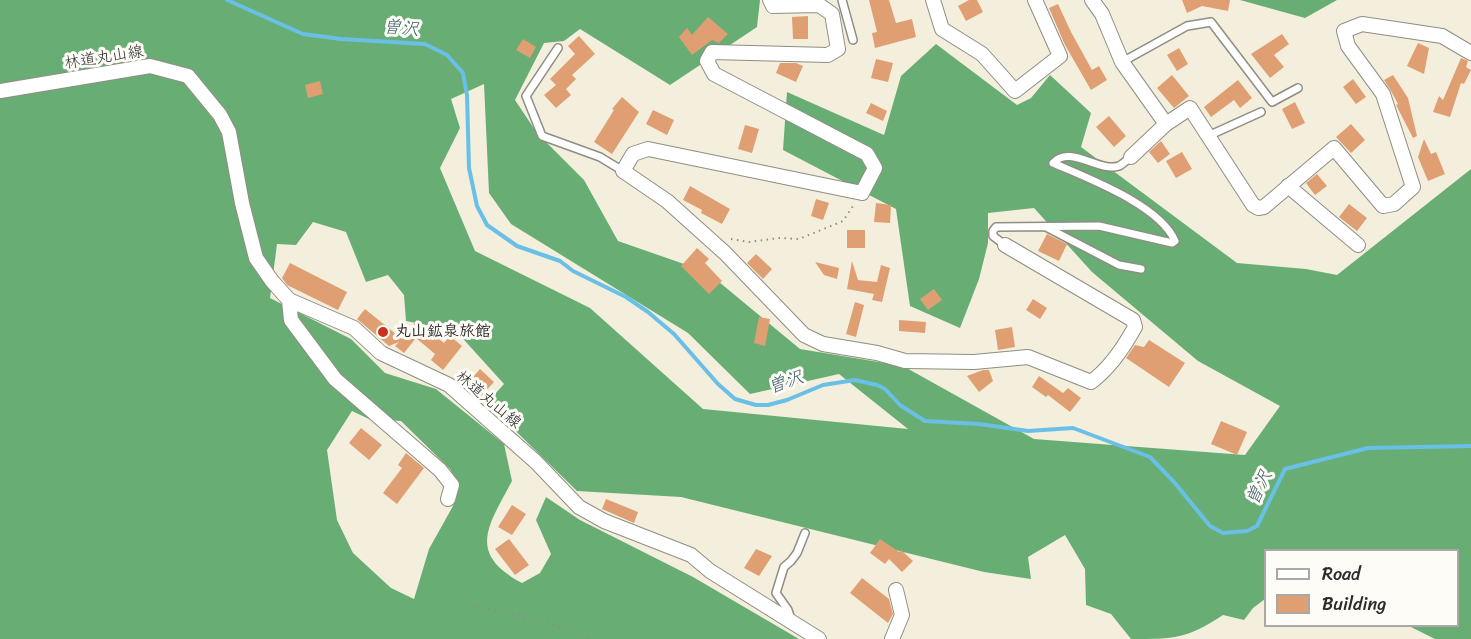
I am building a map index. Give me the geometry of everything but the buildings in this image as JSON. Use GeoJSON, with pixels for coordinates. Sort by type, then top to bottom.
{"type":"FeatureCollection","features":[{"type":"Feature","properties":{"kind":"street"},"geometry":{"type":"LineString","coordinates":[[770,0],[773,6],[819,5],[832,14],[838,49],[828,55],[712,52],[707,62],[714,74],[867,154],[875,168],[862,193],[648,149],[633,154],[623,171],[666,201],[708,238],[804,335],[823,344],[878,352],[905,362],[974,362],[1028,357],[1091,382],[1101,375],[1130,337],[1135,327],[1133,320],[1005,245]]}},
{"type":"Feature","properties":{"kind":"street"},"geometry":{"type":"LineString","coordinates":[[933,0],[942,29],[982,54],[1015,91],[1060,56],[1035,0]]}},
{"type":"Feature","properties":{"kind":"street"},"geometry":{"type":"LineString","coordinates":[[1092,0],[1102,14],[1122,62],[1166,124]]}},
{"type":"Feature","properties":{"kind":"street"},"geometry":{"type":"LineString","coordinates":[[1131,157],[1166,124],[1190,108],[1253,205],[1258,208],[1264,207],[1334,148],[1383,206],[1394,204],[1413,187],[1383,94],[1348,46],[1344,30],[1362,24],[1442,36],[1471,53]]}},
{"type":"Feature","properties":{"kind":"street","name":"林道丸山線"},"geometry":{"type":"LineString","coordinates":[[0,91],[150,66],[189,76],[220,115],[230,132],[242,203],[256,258],[289,300],[354,328],[381,353],[449,385],[536,462],[579,507],[604,521],[691,555],[710,571],[819,639]]}},
{"type":"Feature","properties":{"kind":"street"},"geometry":{"type":"LineString","coordinates":[[1288,186],[1358,245]]}},
{"type":"Feature","properties":{"kind":"street"},"geometry":{"type":"LineString","coordinates":[[289,300],[291,320],[334,379],[440,470],[452,485],[448,499]]}},
{"type":"Feature","properties":{"kind":"street"},"geometry":{"type":"LineString","coordinates":[[892,639],[902,615],[896,590]]}},
{"type":"Feature","properties":{"kind":"lane"},"geometry":{"type":"LineString","coordinates":[[842,0],[853,40]]}},
{"type":"Feature","properties":{"kind":"lane"},"geometry":{"type":"LineString","coordinates":[[1122,62],[1187,26],[1210,22],[1272,102],[1298,88]]}},
{"type":"Feature","properties":{"kind":"lane"},"geometry":{"type":"LineString","coordinates":[[558,48],[526,96],[542,136],[600,157],[623,171]]}},
{"type":"Feature","properties":{"kind":"lane"},"geometry":{"type":"LineString","coordinates":[[1208,136],[1261,112]]}},
{"type":"Feature","properties":{"kind":"lane"},"geometry":{"type":"LineString","coordinates":[[1005,245],[993,236],[996,227],[1099,226],[1172,243],[1175,241],[1167,229],[1145,209],[1119,193],[1053,163],[1057,159],[1067,157],[1106,166],[1119,166],[1131,157]]}},
{"type":"Feature","properties":{"kind":"lane"},"geometry":{"type":"LineString","coordinates":[[1044,226],[1119,265],[1141,269]]}},
{"type":"Feature","properties":{"kind":"lane"},"geometry":{"type":"LineString","coordinates":[[792,622],[788,610],[776,592],[784,567],[797,553],[805,533]]}},
{"type":"Feature","properties":{"kind":"path"},"geometry":{"type":"LineString","coordinates":[[708,238],[725,237],[748,242],[779,238],[799,239],[843,221],[862,193]]}},
{"type":"Feature","properties":{"kind":"path"},"geometry":{"type":"LineString","coordinates":[[471,605],[545,622],[590,639]]}},
{"type":"Feature","properties":{"kind":"green space"},"geometry":{"type":"Polygon","coordinates":[[[0,0],[760,0],[757,27],[670,85],[580,29],[564,41],[544,43],[515,100],[537,133],[584,180],[618,241],[707,272],[800,349],[903,366],[1034,439],[1245,455],[1280,406],[1198,361],[1092,272],[1034,208],[988,213],[988,243],[979,279],[960,328],[910,306],[896,209],[783,150],[787,92],[884,135],[901,76],[936,44],[1017,105],[1031,98],[1050,75],[1091,113],[1081,147],[1237,263],[1306,269],[1337,275],[1471,169],[1471,639],[1435,639],[1411,627],[1459,627],[1459,549],[1264,549],[1264,600],[1253,608],[1244,620],[1223,615],[1199,629],[1180,636],[1131,639],[1111,614],[1086,605],[1085,569],[1065,535],[1028,557],[1031,579],[984,572],[681,497],[577,491],[487,403],[504,384],[456,331],[406,321],[404,295],[388,275],[366,282],[346,232],[313,222],[296,245],[277,244],[270,298],[351,339],[385,373],[436,389],[504,444],[512,481],[496,511],[487,537],[488,549],[494,561],[505,572],[522,583],[540,573],[551,554],[536,520],[546,497],[580,520],[693,577],[799,639],[0,639],[0,0]],[[484,84],[451,99],[460,128],[440,168],[475,251],[590,308],[703,409],[908,429],[839,374],[750,394],[688,333],[511,224],[489,193],[484,84]],[[352,411],[327,450],[337,520],[353,553],[391,588],[414,599],[429,549],[453,506],[459,486],[450,469],[401,421],[369,419],[352,411]]]}},
{"type":"Feature","properties":{"kind":"green space"},"geometry":{"type":"Polygon","coordinates":[[[1240,0],[1337,0],[1305,18],[1240,0]]]}},
{"type":"Feature","properties":{"kind":"waterway","name":"曽沢"},"geometry":{"type":"LineString","coordinates":[[227,0],[303,34],[341,39],[425,44],[447,55],[463,73],[467,95],[469,168],[477,206],[487,225],[517,246],[560,261],[573,271],[626,297],[648,312],[674,334],[718,384],[735,399],[756,405],[768,405],[823,385],[855,380],[885,389],[900,405],[925,421],[979,424],[1028,431],[1073,428],[1150,457],[1210,526],[1223,533],[1247,531],[1257,526],[1285,469],[1368,448],[1471,446]]}},
{"type":"Feature","properties":{"kind":"place","name":"丸山鉱泉旅館"},"geometry":{"type":"Point","coordinates":[383,332]}}]}
